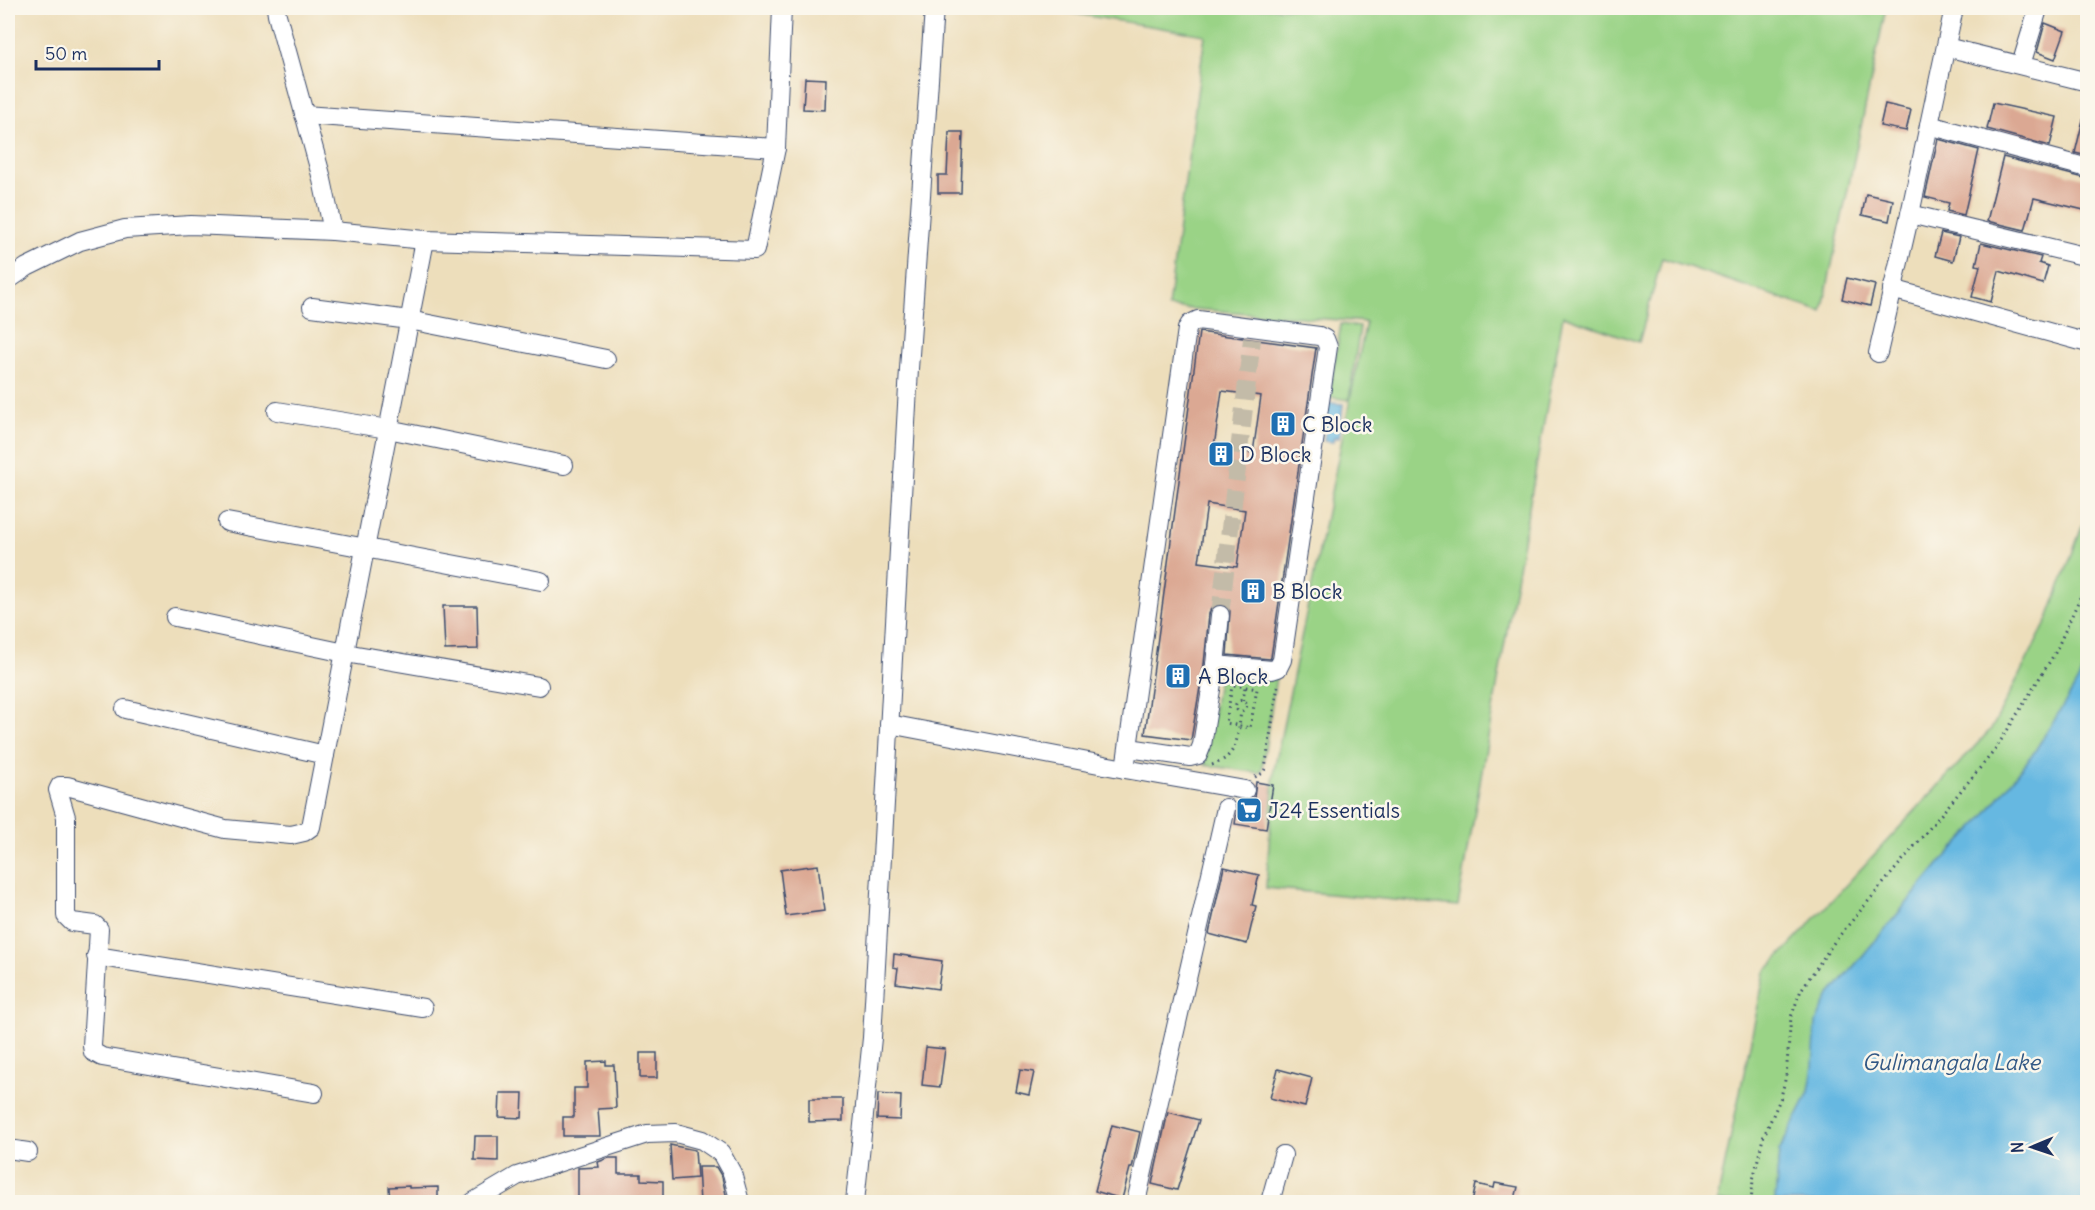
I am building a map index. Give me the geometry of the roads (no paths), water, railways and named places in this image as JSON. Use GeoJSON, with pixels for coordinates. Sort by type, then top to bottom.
{"type":"FeatureCollection","features":[{"type":"Feature","properties":{"kind":"street"},"geometry":{"type":"LineString","coordinates":[[276,8],[321,175],[333,231]]}},
{"type":"Feature","properties":{"kind":"street"},"geometry":{"type":"LineString","coordinates":[[8,280],[27,267],[80,241],[125,229],[191,225],[333,231],[425,240],[755,250],[776,148],[782,8]]}},
{"type":"Feature","properties":{"kind":"street"},"geometry":{"type":"LineString","coordinates":[[855,1203],[872,1038],[909,369],[934,8]]}},
{"type":"Feature","properties":{"kind":"street"},"geometry":{"type":"LineString","coordinates":[[1878,353],[1954,8]]}},
{"type":"Feature","properties":{"kind":"street"},"geometry":{"type":"LineString","coordinates":[[2021,65],[2038,9]]}},
{"type":"Feature","properties":{"kind":"street"},"geometry":{"type":"LineString","coordinates":[[1946,47],[2088,82]]}},
{"type":"Feature","properties":{"kind":"street"},"geometry":{"type":"LineString","coordinates":[[304,115],[776,148]]}},
{"type":"Feature","properties":{"kind":"street"},"geometry":{"type":"LineString","coordinates":[[1929,125],[2088,168]]}},
{"type":"Feature","properties":{"kind":"street"},"geometry":{"type":"LineString","coordinates":[[1910,214],[2088,257]]}},
{"type":"Feature","properties":{"kind":"street"},"geometry":{"type":"LineString","coordinates":[[314,1093],[102,1057],[93,1052],[98,927],[72,922],[66,916],[66,817],[58,792],[60,786],[67,786],[225,829],[291,835],[304,832],[311,827],[425,240]]}},
{"type":"Feature","properties":{"kind":"street"},"geometry":{"type":"LineString","coordinates":[[1892,289],[2088,343]]}},
{"type":"Feature","properties":{"kind":"street"},"geometry":{"type":"LineString","coordinates":[[312,308],[409,320],[606,359]]}},
{"type":"Feature","properties":{"kind":"street"},"geometry":{"type":"LineString","coordinates":[[1125,769],[1187,329],[1190,324],[1198,320],[1252,333],[1319,336],[1325,339],[1328,347],[1282,660],[1278,668],[1272,670],[1215,665]]}},
{"type":"Feature","properties":{"kind":"street"},"geometry":{"type":"LineString","coordinates":[[276,411],[388,429],[564,465]]}},
{"type":"Feature","properties":{"kind":"street"},"geometry":{"type":"LineString","coordinates":[[227,522],[541,581]]}},
{"type":"Feature","properties":{"kind":"street"},"geometry":{"type":"LineString","coordinates":[[1129,748],[1190,757],[1198,755],[1202,745],[1215,665],[1220,615]]}},
{"type":"Feature","properties":{"kind":"street"},"geometry":{"type":"LineString","coordinates":[[176,616],[345,653],[539,686]]}},
{"type":"Feature","properties":{"kind":"street"},"geometry":{"type":"LineString","coordinates":[[125,709],[325,755]]}},
{"type":"Feature","properties":{"kind":"street"},"geometry":{"type":"LineString","coordinates":[[889,724],[1148,773],[1250,783]]}},
{"type":"Feature","properties":{"kind":"street"},"geometry":{"type":"LineString","coordinates":[[1148,773],[1150,751]]}},
{"type":"Feature","properties":{"kind":"street"},"geometry":{"type":"LineString","coordinates":[[1136,1203],[1226,808]]}},
{"type":"Feature","properties":{"kind":"street"},"geometry":{"type":"LineString","coordinates":[[96,956],[423,1008]]}},
{"type":"Feature","properties":{"kind":"street"},"geometry":{"type":"LineString","coordinates":[[473,1203],[517,1176],[647,1134],[676,1133],[702,1140],[721,1153],[732,1173],[740,1203]]}},
{"type":"Feature","properties":{"kind":"street"},"geometry":{"type":"LineString","coordinates":[[8,1149],[28,1152]]}},
{"type":"Feature","properties":{"kind":"street"},"geometry":{"type":"LineString","coordinates":[[1270,1203],[1283,1155]]}},
{"type":"Feature","properties":{"kind":"water"},"geometry":{"type":"Polygon","coordinates":[[[1328,403],[1343,404],[1339,438],[1334,437],[1333,442],[1324,441],[1328,403]]]}},
{"type":"Feature","properties":{"kind":"water","name":"Gulimangala Lake"},"geometry":{"type":"Polygon","coordinates":[[[2087,663],[2087,1202],[1775,1202],[1779,1152],[1809,1092],[1816,1022],[1828,997],[1943,860],[1982,819],[2033,754],[2087,663]]]}},
{"type":"Feature","properties":{"kind":"tunnel"},"geometry":{"type":"LineString","coordinates":[[1220,615],[1252,339]]}},
{"type":"Feature","properties":{"kind":"place","name":"C Block"},"geometry":{"type":"Point","coordinates":[1283,424]}},
{"type":"Feature","properties":{"kind":"place","name":"D Block"},"geometry":{"type":"Point","coordinates":[1221,454]}},
{"type":"Feature","properties":{"kind":"place","name":"B Block"},"geometry":{"type":"Point","coordinates":[1253,591]}},
{"type":"Feature","properties":{"kind":"place","name":"A Block"},"geometry":{"type":"Point","coordinates":[1178,676]}},
{"type":"Feature","properties":{"kind":"place","name":"J24 Essentials"},"geometry":{"type":"Point","coordinates":[1249,810]}}]}
